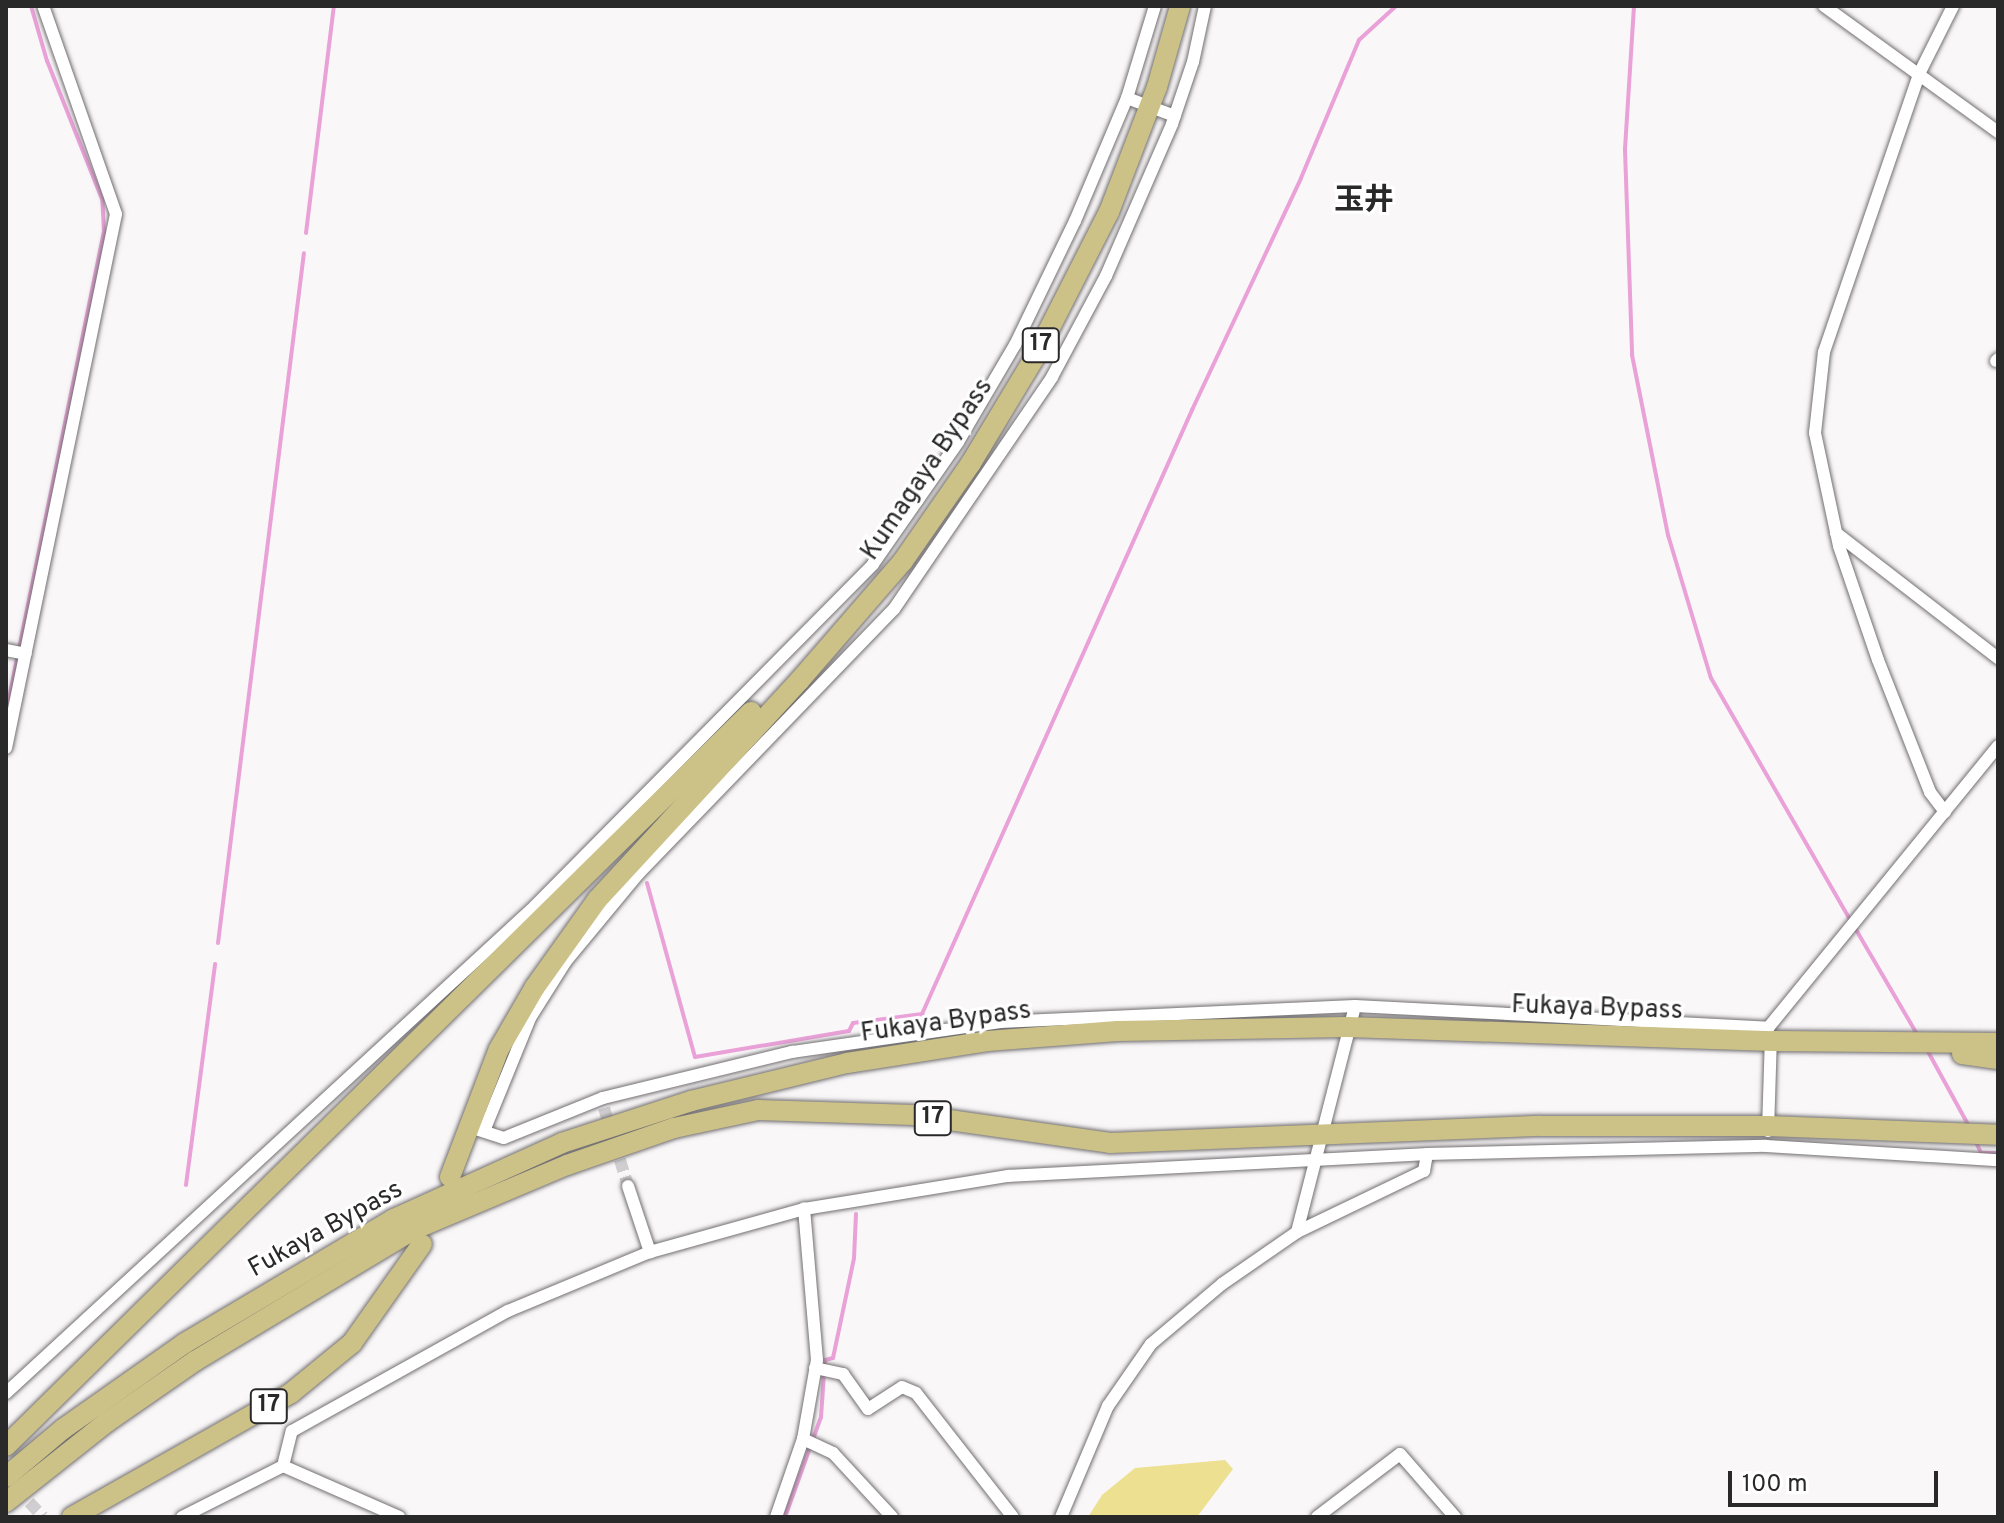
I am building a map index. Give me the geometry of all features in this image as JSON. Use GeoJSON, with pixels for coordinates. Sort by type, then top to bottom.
{"type":"FeatureCollection","features":[{"type":"Feature","properties":{"kind":"highway","name":"Kumagaya Bypass"},"geometry":{"type":"LineString","coordinates":[[828,642],[903,561],[971,463],[1033,360],[1109,212],[1149,106],[1180,6]]}},
{"type":"Feature","properties":{"kind":"highway","name":"17"},"geometry":{"type":"LineString","coordinates":[[6,1446],[540,911],[828,642]]}},
{"type":"Feature","properties":{"kind":"highway","name":"17"},"geometry":{"type":"LineString","coordinates":[[450,1177],[477,1129],[499,1049],[597,900],[800,680],[828,642]]}},
{"type":"Feature","properties":{"kind":"highway","name":"Fukaya Bypass"},"geometry":{"type":"LineString","coordinates":[[6,1477],[63,1429],[185,1343],[290,1277],[394,1219],[562,1143],[691,1101],[847,1063],[987,1041],[1118,1031],[1347,1027],[1770,1034],[1998,1043]]}},
{"type":"Feature","properties":{"kind":"highway"},"geometry":{"type":"LineString","coordinates":[[1928,1042],[1963,1054],[1998,1059]]}},
{"type":"Feature","properties":{"kind":"highway","name":"Fukaya Bypass"},"geometry":{"type":"LineString","coordinates":[[6,1502],[107,1422],[195,1361],[413,1230],[567,1165],[674,1128],[758,1110],[914,1115],[1110,1143],[1541,1126],[1767,1136],[1981,1135]]}},
{"type":"Feature","properties":{"kind":"highway","name":"17"},"geometry":{"type":"LineString","coordinates":[[72,1517],[291,1393],[352,1343],[422,1244]]}},
{"type":"Feature","properties":{"kind":"street"},"geometry":{"type":"LineString","coordinates":[[6,748],[116,214],[43,6]]}},
{"type":"Feature","properties":{"kind":"street"},"geometry":{"type":"LineString","coordinates":[[6,1393],[540,911],[873,564],[958,442],[1015,345],[1075,221],[1127,98],[1155,6]]}},
{"type":"Feature","properties":{"kind":"street"},"geometry":{"type":"LineString","coordinates":[[563,956],[894,609],[1052,377],[1106,276],[1175,116],[1193,62],[1205,6]]}},
{"type":"Feature","properties":{"kind":"street"},"geometry":{"type":"LineString","coordinates":[[1824,6],[1920,72],[1998,132]]}},
{"type":"Feature","properties":{"kind":"street"},"geometry":{"type":"LineString","coordinates":[[1945,812],[1930,792],[1899,715],[1836,533],[1815,433],[1824,352],[1920,72],[1953,6]]}},
{"type":"Feature","properties":{"kind":"street"},"geometry":{"type":"LineString","coordinates":[[1127,98],[1175,116]]}},
{"type":"Feature","properties":{"kind":"street"},"geometry":{"type":"LineString","coordinates":[[1015,345],[1052,377]]}},
{"type":"Feature","properties":{"kind":"street"},"geometry":{"type":"LineString","coordinates":[[1836,533],[1998,658]]}},
{"type":"Feature","properties":{"kind":"street"},"geometry":{"type":"LineString","coordinates":[[8,650],[25,654]]}},
{"type":"Feature","properties":{"kind":"street"},"geometry":{"type":"LineString","coordinates":[[1767,1136],[1770,1034],[1847,932],[1998,746]]}},
{"type":"Feature","properties":{"kind":"street"},"geometry":{"type":"LineString","coordinates":[[477,1129],[504,1138],[604,1103],[792,1052],[1000,1022],[1355,1006],[1770,1034]]}},
{"type":"Feature","properties":{"kind":"street"},"geometry":{"type":"LineString","coordinates":[[1297,1232],[1347,1027],[1355,1006]]}},
{"type":"Feature","properties":{"kind":"street"},"geometry":{"type":"LineString","coordinates":[[182,1517],[283,1466],[292,1431],[508,1311],[650,1252],[804,1209],[1008,1176],[1767,1136],[1998,1160]]}},
{"type":"Feature","properties":{"kind":"street"},"geometry":{"type":"LineString","coordinates":[[1061,1517],[1108,1406],[1151,1344],[1222,1284],[1297,1232],[1424,1171],[1427,1154]]}},
{"type":"Feature","properties":{"kind":"street"},"geometry":{"type":"LineString","coordinates":[[628,1186],[650,1252]]}},
{"type":"Feature","properties":{"kind":"street"},"geometry":{"type":"LineString","coordinates":[[776,1517],[804,1439],[815,1368],[804,1209]]}},
{"type":"Feature","properties":{"kind":"street"},"geometry":{"type":"LineString","coordinates":[[815,1368],[843,1374],[868,1409],[902,1387],[916,1393],[1013,1517]]}},
{"type":"Feature","properties":{"kind":"street"},"geometry":{"type":"LineString","coordinates":[[804,1439],[833,1453],[892,1517]]}},
{"type":"Feature","properties":{"kind":"street"},"geometry":{"type":"LineString","coordinates":[[1317,1517],[1400,1454],[1455,1517]]}},
{"type":"Feature","properties":{"kind":"street"},"geometry":{"type":"LineString","coordinates":[[283,1466],[399,1517]]}},
{"type":"Feature","properties":{"kind":"shaded area"},"geometry":{"type":"Polygon","coordinates":[[[1225,1460],[1233,1469],[1197,1517],[1088,1517],[1102,1495],[1135,1468],[1225,1460]]]}},
{"type":"Feature","properties":{"kind":"waterway"},"geometry":{"type":"LineString","coordinates":[[6,713],[104,232],[102,199],[47,61],[31,6]]}},
{"type":"Feature","properties":{"kind":"waterway"},"geometry":{"type":"LineString","coordinates":[[306,233],[334,6]]}},
{"type":"Feature","properties":{"kind":"waterway"},"geometry":{"type":"LineString","coordinates":[[647,883],[695,1057],[849,1031],[853,1023],[922,1014],[1192,410],[1301,178],[1359,40],[1396,6]]}},
{"type":"Feature","properties":{"kind":"waterway"},"geometry":{"type":"LineString","coordinates":[[1634,6],[1625,150],[1632,355],[1668,535],[1711,678],[1850,920]]}},
{"type":"Feature","properties":{"kind":"waterway"},"geometry":{"type":"LineString","coordinates":[[218,943],[304,253]]}},
{"type":"Feature","properties":{"kind":"waterway"},"geometry":{"type":"LineString","coordinates":[[1855,928],[1917,1034]]}},
{"type":"Feature","properties":{"kind":"waterway"},"geometry":{"type":"LineString","coordinates":[[186,1185],[215,964]]}},
{"type":"Feature","properties":{"kind":"waterway"},"geometry":{"type":"LineString","coordinates":[[1926,1048],[1970,1128]]}},
{"type":"Feature","properties":{"kind":"waterway"},"geometry":{"type":"LineString","coordinates":[[1975,1140],[1981,1153],[1998,1153]]}},
{"type":"Feature","properties":{"kind":"waterway"},"geometry":{"type":"LineString","coordinates":[[785,1517],[821,1417],[825,1360],[833,1358],[854,1258],[856,1214]]}},
{"type":"Feature","properties":{"kind":"tunnel"},"geometry":{"type":"LineString","coordinates":[[604,1108],[628,1186]]}},
{"type":"Feature","properties":{"kind":"tunnel"},"geometry":{"type":"LineString","coordinates":[[17,1489],[43,1517]]}},
{"type":"Feature","properties":{"kind":"district","name":"玉井"},"geometry":{"type":"Point","coordinates":[1364,202]}}]}
